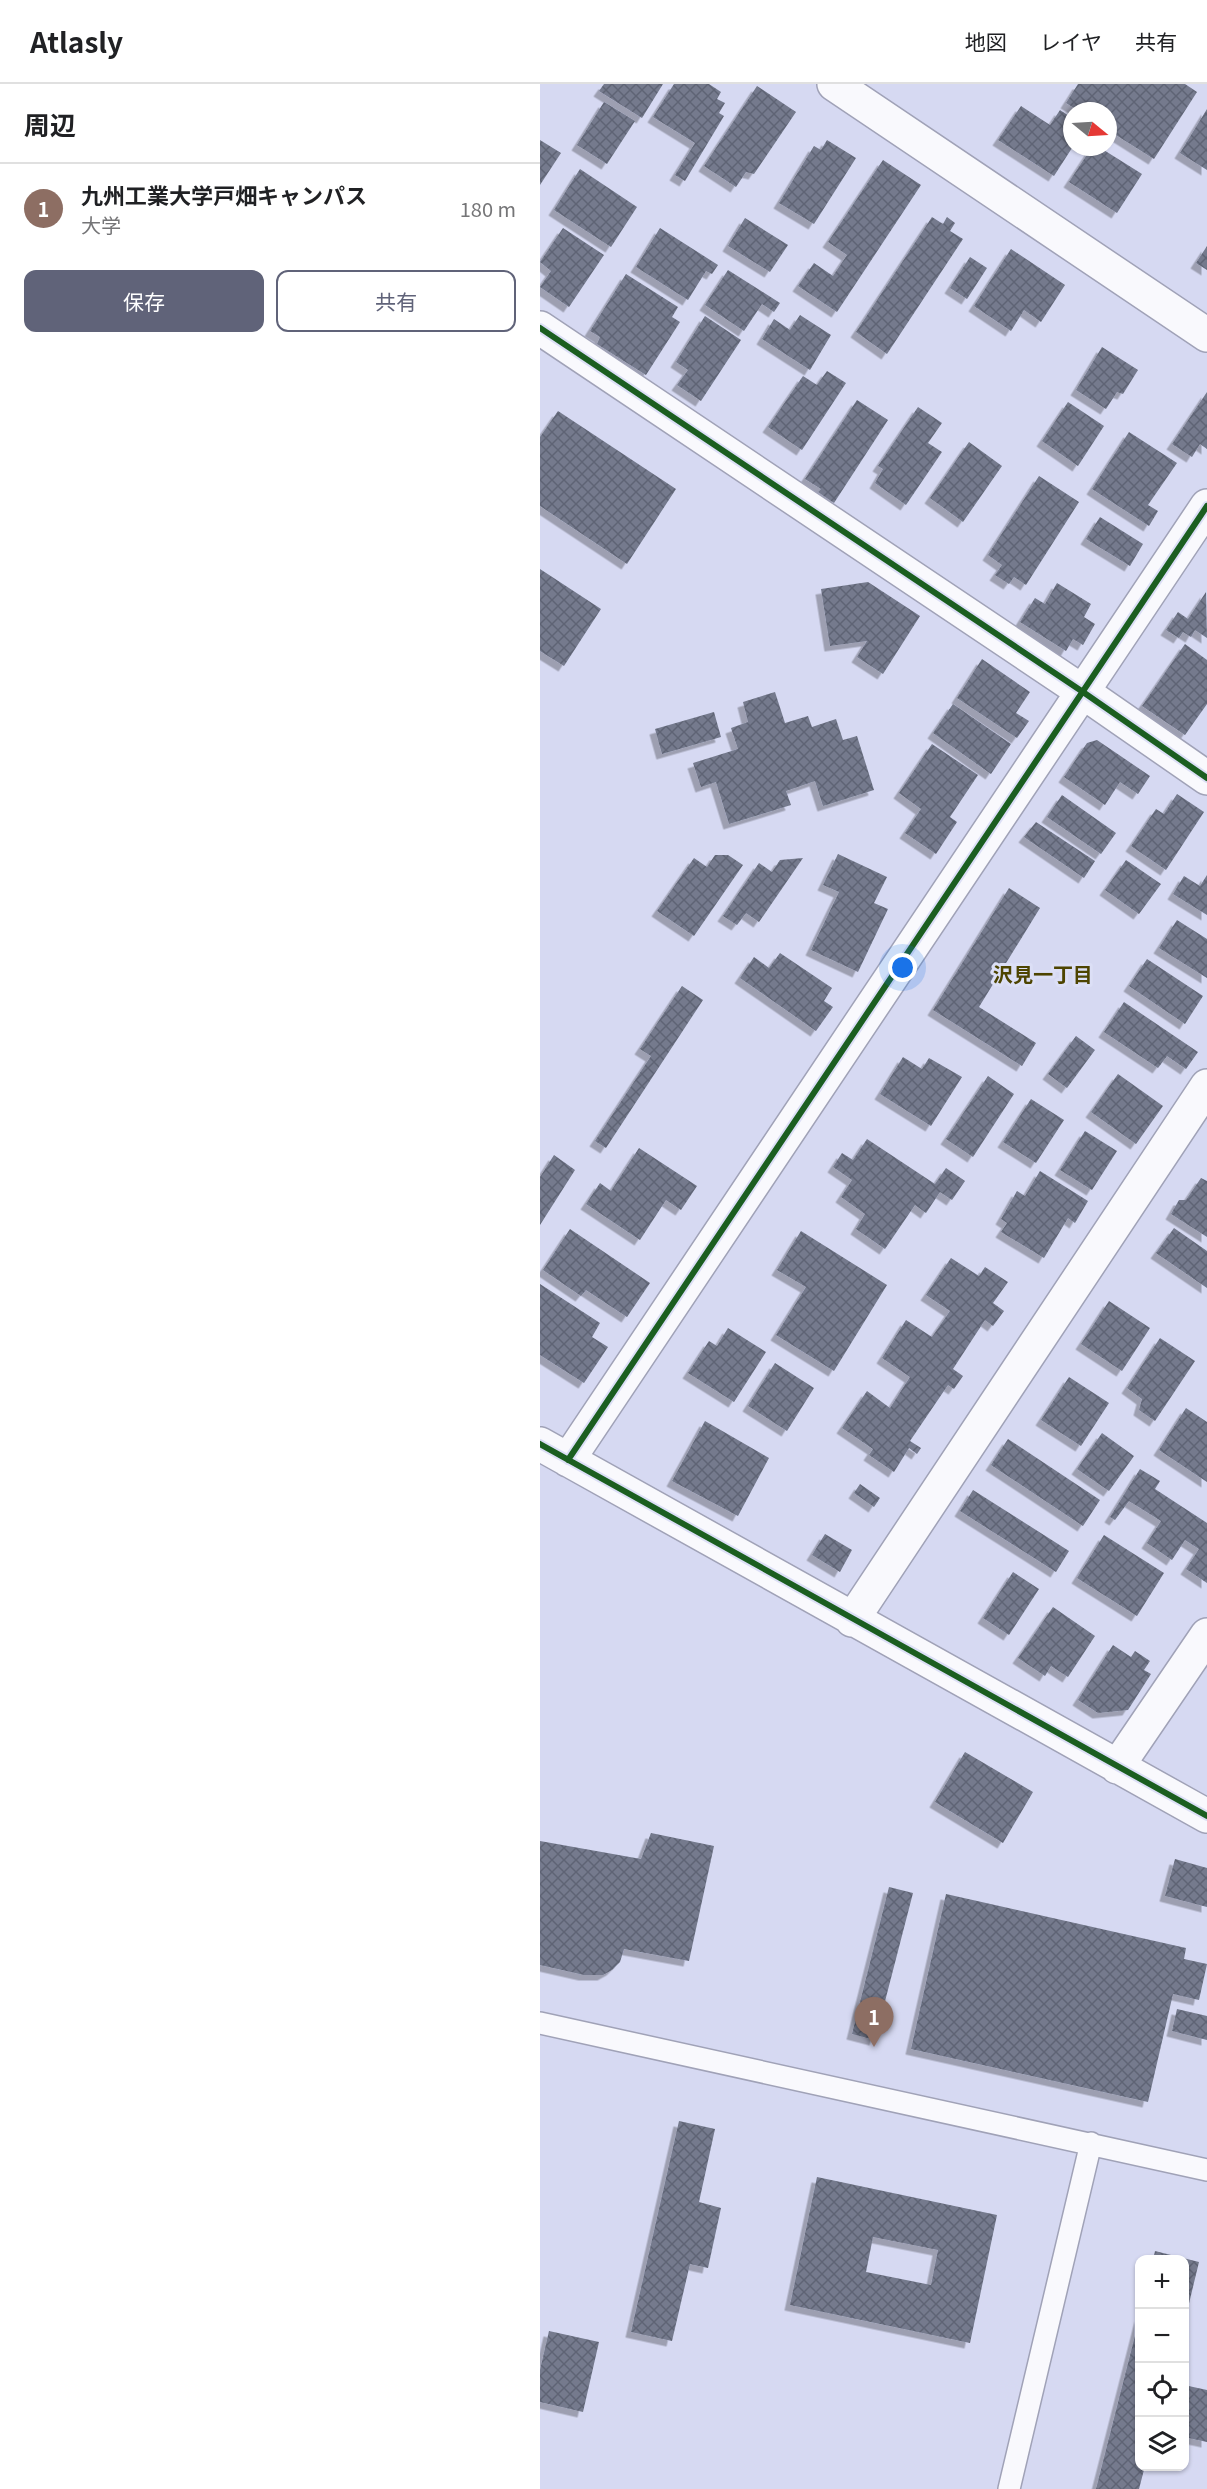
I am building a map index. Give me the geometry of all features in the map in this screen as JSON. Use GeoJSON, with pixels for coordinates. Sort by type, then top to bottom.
{"type":"FeatureCollection","features":[{"type":"Feature","properties":{"kind":"street"},"geometry":{"type":"LineString","coordinates":[[834,84],[1207,335]]}},
{"type":"Feature","properties":{"kind":"street"},"geometry":{"type":"LineString","coordinates":[[540,328],[1083,692],[1207,778]]}},
{"type":"Feature","properties":{"kind":"street"},"geometry":{"type":"LineString","coordinates":[[568,1460],[1207,506]]}},
{"type":"Feature","properties":{"kind":"street"},"geometry":{"type":"LineString","coordinates":[[852,1620],[1207,1086]]}},
{"type":"Feature","properties":{"kind":"street"},"geometry":{"type":"LineString","coordinates":[[540,1444],[1207,1816]]}},
{"type":"Feature","properties":{"kind":"street"},"geometry":{"type":"LineString","coordinates":[[1117,1767],[1207,1635]]}},
{"type":"Feature","properties":{"kind":"lane"},"geometry":{"type":"LineString","coordinates":[[540,2023],[1207,2170]]}},
{"type":"Feature","properties":{"kind":"lane"},"geometry":{"type":"LineString","coordinates":[[1009,2489],[1091,2144]]}},
{"type":"Feature","properties":{"kind":"building"},"geometry":{"type":"Polygon","coordinates":[[[604,84],[663,84],[642,118],[599,91],[604,84]]]}},
{"type":"Feature","properties":{"kind":"building"},"geometry":{"type":"Polygon","coordinates":[[[674,84],[709,84],[721,92],[717,99],[725,103],[719,113],[724,116],[685,181],[675,175],[695,143],[653,117],[674,84]]]}},
{"type":"Feature","properties":{"kind":"building"},"geometry":{"type":"Polygon","coordinates":[[[1078,84],[1185,84],[1197,92],[1154,159],[1117,136],[1117,102],[1067,102],[1078,84]]]}},
{"type":"Feature","properties":{"kind":"building"},"geometry":{"type":"Polygon","coordinates":[[[757,86],[796,112],[754,174],[746,172],[736,187],[704,166],[757,86]]]}},
{"type":"Feature","properties":{"kind":"building"},"geometry":{"type":"Polygon","coordinates":[[[604,102],[635,121],[607,164],[577,145],[604,102]]]}},
{"type":"Feature","properties":{"kind":"building"},"geometry":{"type":"Polygon","coordinates":[[[1021,106],[1050,125],[1060,110],[1063,112],[1063,156],[1067,156],[1054,176],[998,140],[1021,106]]]}},
{"type":"Feature","properties":{"kind":"building"},"geometry":{"type":"Polygon","coordinates":[[[1207,109],[1207,170],[1180,153],[1207,109]]]}},
{"type":"Feature","properties":{"kind":"building"},"geometry":{"type":"Polygon","coordinates":[[[540,140],[561,153],[540,185],[540,140]]]}},
{"type":"Feature","properties":{"kind":"building"},"geometry":{"type":"Polygon","coordinates":[[[827,140],[856,158],[814,224],[779,203],[814,146],[821,150],[827,140]]]}},
{"type":"Feature","properties":{"kind":"building"},"geometry":{"type":"Polygon","coordinates":[[[1086,156],[1113,156],[1142,174],[1117,213],[1069,182],[1086,156]]]}},
{"type":"Feature","properties":{"kind":"building"},"geometry":{"type":"Polygon","coordinates":[[[883,160],[921,185],[837,312],[798,286],[814,263],[833,276],[847,255],[828,242],[883,160]]]}},
{"type":"Feature","properties":{"kind":"building"},"geometry":{"type":"Polygon","coordinates":[[[580,169],[637,207],[611,247],[554,210],[580,169]]]}},
{"type":"Feature","properties":{"kind":"building"},"geometry":{"type":"Polygon","coordinates":[[[932,217],[943,224],[947,217],[955,223],[950,231],[963,239],[887,354],[856,332],[932,217]]]}},
{"type":"Feature","properties":{"kind":"building"},"geometry":{"type":"Polygon","coordinates":[[[745,218],[788,245],[770,272],[728,246],[745,218]]]}},
{"type":"Feature","properties":{"kind":"building"},"geometry":{"type":"Polygon","coordinates":[[[563,228],[604,255],[569,307],[540,287],[551,271],[540,262],[563,228]]]}},
{"type":"Feature","properties":{"kind":"building"},"geometry":{"type":"Polygon","coordinates":[[[660,228],[718,265],[712,274],[706,271],[688,300],[636,267],[660,228]]]}},
{"type":"Feature","properties":{"kind":"building"},"geometry":{"type":"Polygon","coordinates":[[[1207,246],[1207,270],[1196,263],[1207,246]]]}},
{"type":"Feature","properties":{"kind":"building"},"geometry":{"type":"Polygon","coordinates":[[[1011,249],[1065,285],[1041,322],[1024,310],[1011,331],[974,306],[1011,249]]]}},
{"type":"Feature","properties":{"kind":"building"},"geometry":{"type":"Polygon","coordinates":[[[970,257],[987,268],[967,299],[950,288],[970,257]]]}},
{"type":"Feature","properties":{"kind":"building"},"geometry":{"type":"Polygon","coordinates":[[[728,270],[780,303],[774,312],[762,304],[744,331],[705,305],[728,270]]]}},
{"type":"Feature","properties":{"kind":"building"},"geometry":{"type":"Polygon","coordinates":[[[626,274],[678,307],[672,317],[680,322],[646,375],[597,344],[600,337],[590,331],[626,274]]]}},
{"type":"Feature","properties":{"kind":"building"},"geometry":{"type":"Polygon","coordinates":[[[800,315],[831,335],[810,370],[762,339],[774,319],[790,330],[800,315]]]}},
{"type":"Feature","properties":{"kind":"building"},"geometry":{"type":"Polygon","coordinates":[[[705,316],[741,340],[701,401],[677,385],[688,370],[676,362],[705,316]]]}},
{"type":"Feature","properties":{"kind":"building"},"geometry":{"type":"Polygon","coordinates":[[[1102,347],[1138,370],[1123,394],[1117,392],[1106,409],[1076,390],[1102,347]]]}},
{"type":"Feature","properties":{"kind":"building"},"geometry":{"type":"Polygon","coordinates":[[[827,371],[846,383],[802,450],[768,427],[803,376],[817,385],[827,371]]]}},
{"type":"Feature","properties":{"kind":"building"},"geometry":{"type":"Polygon","coordinates":[[[1207,392],[1207,449],[1200,444],[1192,457],[1172,444],[1207,392]]]}},
{"type":"Feature","properties":{"kind":"building"},"geometry":{"type":"Polygon","coordinates":[[[857,400],[888,420],[834,503],[818,492],[821,489],[805,479],[857,400]]]}},
{"type":"Feature","properties":{"kind":"building"},"geometry":{"type":"Polygon","coordinates":[[[1068,402],[1104,426],[1078,466],[1042,441],[1068,402]]]}},
{"type":"Feature","properties":{"kind":"building"},"geometry":{"type":"Polygon","coordinates":[[[918,407],[942,423],[928,443],[942,452],[906,505],[875,483],[883,469],[878,466],[918,407]]]}},
{"type":"Feature","properties":{"kind":"building"},"geometry":{"type":"Polygon","coordinates":[[[558,411],[676,489],[627,564],[540,506],[540,437],[558,411]]]}},
{"type":"Feature","properties":{"kind":"building"},"geometry":{"type":"Polygon","coordinates":[[[1129,432],[1177,463],[1148,505],[1158,511],[1149,526],[1092,489],[1129,432]]]}},
{"type":"Feature","properties":{"kind":"building"},"geometry":{"type":"Polygon","coordinates":[[[969,442],[1002,466],[963,522],[930,498],[969,442]]]}},
{"type":"Feature","properties":{"kind":"building"},"geometry":{"type":"Polygon","coordinates":[[[1039,476],[1079,502],[1026,585],[1014,577],[1009,584],[995,575],[1002,565],[988,555],[1039,476]]]}},
{"type":"Feature","properties":{"kind":"building"},"geometry":{"type":"Polygon","coordinates":[[[1100,517],[1143,544],[1130,566],[1086,539],[1100,517]]]}},
{"type":"Feature","properties":{"kind":"building"},"geometry":{"type":"Polygon","coordinates":[[[540,569],[601,609],[564,666],[540,651],[540,569]]]}},
{"type":"Feature","properties":{"kind":"building"},"geometry":{"type":"Polygon","coordinates":[[[868,582],[920,616],[883,674],[857,657],[867,641],[830,646],[821,589],[868,582]]]}},
{"type":"Feature","properties":{"kind":"building"},"geometry":{"type":"Polygon","coordinates":[[[1057,583],[1091,604],[1084,617],[1095,624],[1083,645],[1073,639],[1066,651],[1020,622],[1035,598],[1045,604],[1057,583]]]}},
{"type":"Feature","properties":{"kind":"building"},"geometry":{"type":"Polygon","coordinates":[[[1206,592],[1207,638],[1195,630],[1191,637],[1183,632],[1179,638],[1166,630],[1178,612],[1188,619],[1206,592]]]}},
{"type":"Feature","properties":{"kind":"building"},"geometry":{"type":"Polygon","coordinates":[[[1185,644],[1207,660],[1207,704],[1185,735],[1142,706],[1185,644]]]}},
{"type":"Feature","properties":{"kind":"building"},"geometry":{"type":"Polygon","coordinates":[[[982,659],[1030,692],[1016,713],[1029,721],[1017,738],[957,698],[982,659]]]}},
{"type":"Feature","properties":{"kind":"building"},"geometry":{"type":"Polygon","coordinates":[[[775,692],[785,723],[808,716],[812,727],[836,719],[843,740],[857,736],[874,790],[823,806],[815,781],[786,791],[791,805],[729,824],[716,782],[701,787],[693,763],[738,749],[731,728],[748,722],[743,702],[775,692]]]}},
{"type":"Feature","properties":{"kind":"building"},"geometry":{"type":"Polygon","coordinates":[[[953,704],[1011,744],[991,774],[933,733],[953,704]]]}},
{"type":"Feature","properties":{"kind":"building"},"geometry":{"type":"Polygon","coordinates":[[[714,712],[721,737],[662,754],[655,729],[714,712]]]}},
{"type":"Feature","properties":{"kind":"building"},"geometry":{"type":"Polygon","coordinates":[[[1097,740],[1150,776],[1138,794],[1120,782],[1105,805],[1064,777],[1087,743],[1097,740]]]}},
{"type":"Feature","properties":{"kind":"building"},"geometry":{"type":"Polygon","coordinates":[[[932,744],[978,775],[950,817],[957,822],[936,854],[905,833],[921,809],[899,793],[932,744]]]}},
{"type":"Feature","properties":{"kind":"building"},"geometry":{"type":"Polygon","coordinates":[[[1177,794],[1204,812],[1166,870],[1131,846],[1156,809],[1164,814],[1177,794]]]}},
{"type":"Feature","properties":{"kind":"building"},"geometry":{"type":"Polygon","coordinates":[[[1062,795],[1116,833],[1101,854],[1047,817],[1062,795]]]}},
{"type":"Feature","properties":{"kind":"building"},"geometry":{"type":"Polygon","coordinates":[[[1036,822],[1095,861],[1084,878],[1024,837],[1036,822]]]}},
{"type":"Feature","properties":{"kind":"building"},"geometry":{"type":"Polygon","coordinates":[[[838,854],[887,877],[874,903],[888,909],[858,972],[811,950],[839,892],[823,885],[838,854]]]}},
{"type":"Feature","properties":{"kind":"building"},"geometry":{"type":"Polygon","coordinates":[[[715,855],[728,855],[743,865],[694,936],[657,911],[694,858],[707,867],[715,855]]]}},
{"type":"Feature","properties":{"kind":"building"},"geometry":{"type":"Polygon","coordinates":[[[803,858],[759,922],[746,913],[737,925],[723,916],[759,863],[772,872],[780,860],[803,858]]]}},
{"type":"Feature","properties":{"kind":"building"},"geometry":{"type":"Polygon","coordinates":[[[1126,860],[1161,884],[1139,914],[1105,890],[1126,860]]]}},
{"type":"Feature","properties":{"kind":"building"},"geometry":{"type":"Polygon","coordinates":[[[1207,875],[1207,915],[1173,894],[1184,876],[1200,886],[1207,875]]]}},
{"type":"Feature","properties":{"kind":"building"},"geometry":{"type":"Polygon","coordinates":[[[1009,888],[1040,908],[979,1007],[1036,1043],[1022,1066],[933,1010],[1009,888]]]}},
{"type":"Feature","properties":{"kind":"building"},"geometry":{"type":"Polygon","coordinates":[[[1177,920],[1207,939],[1207,978],[1159,948],[1177,920]]]}},
{"type":"Feature","properties":{"kind":"building"},"geometry":{"type":"Polygon","coordinates":[[[780,953],[832,988],[824,1001],[833,1007],[816,1031],[740,978],[754,957],[769,968],[780,953]]]}},
{"type":"Feature","properties":{"kind":"building"},"geometry":{"type":"Polygon","coordinates":[[[1147,959],[1203,996],[1185,1024],[1129,986],[1147,959]]]}},
{"type":"Feature","properties":{"kind":"building"},"geometry":{"type":"Polygon","coordinates":[[[682,986],[703,1000],[606,1148],[595,1141],[651,1056],[640,1049],[682,986]]]}},
{"type":"Feature","properties":{"kind":"building"},"geometry":{"type":"Polygon","coordinates":[[[1124,1002],[1198,1052],[1186,1069],[1167,1056],[1158,1068],[1104,1032],[1124,1002]]]}},
{"type":"Feature","properties":{"kind":"building"},"geometry":{"type":"Polygon","coordinates":[[[1076,1036],[1095,1050],[1067,1088],[1048,1074],[1076,1036]]]}},
{"type":"Feature","properties":{"kind":"building"},"geometry":{"type":"Polygon","coordinates":[[[903,1057],[922,1069],[929,1058],[962,1077],[931,1126],[880,1094],[903,1057]]]}},
{"type":"Feature","properties":{"kind":"building"},"geometry":{"type":"Polygon","coordinates":[[[1118,1074],[1163,1106],[1136,1144],[1091,1112],[1118,1074]]]}},
{"type":"Feature","properties":{"kind":"building"},"geometry":{"type":"Polygon","coordinates":[[[988,1076],[1014,1094],[973,1157],[946,1139],[988,1076]]]}},
{"type":"Feature","properties":{"kind":"building"},"geometry":{"type":"Polygon","coordinates":[[[1031,1099],[1064,1120],[1036,1163],[1003,1142],[1031,1099]]]}},
{"type":"Feature","properties":{"kind":"building"},"geometry":{"type":"Polygon","coordinates":[[[1085,1131],[1117,1151],[1092,1190],[1060,1170],[1085,1131]]]}},
{"type":"Feature","properties":{"kind":"building"},"geometry":{"type":"Polygon","coordinates":[[[867,1139],[935,1184],[946,1168],[965,1181],[952,1200],[940,1192],[926,1213],[915,1205],[885,1249],[856,1229],[865,1214],[841,1197],[852,1180],[833,1167],[842,1153],[853,1160],[867,1139]]]}},
{"type":"Feature","properties":{"kind":"building"},"geometry":{"type":"Polygon","coordinates":[[[639,1148],[697,1186],[681,1210],[666,1200],[640,1240],[586,1204],[600,1183],[611,1191],[639,1148]]]}},
{"type":"Feature","properties":{"kind":"building"},"geometry":{"type":"Polygon","coordinates":[[[554,1155],[575,1170],[540,1225],[540,1177],[554,1155]]]}},
{"type":"Feature","properties":{"kind":"building"},"geometry":{"type":"Polygon","coordinates":[[[1040,1171],[1088,1201],[1075,1223],[1068,1218],[1044,1258],[1001,1232],[1007,1223],[1001,1219],[1017,1191],[1025,1196],[1040,1171]]]}},
{"type":"Feature","properties":{"kind":"building"},"geometry":{"type":"Polygon","coordinates":[[[1201,1178],[1207,1181],[1207,1237],[1171,1214],[1179,1200],[1186,1200],[1201,1178]]]}},
{"type":"Feature","properties":{"kind":"building"},"geometry":{"type":"Polygon","coordinates":[[[1174,1228],[1207,1251],[1207,1288],[1156,1253],[1174,1228]]]}},
{"type":"Feature","properties":{"kind":"building"},"geometry":{"type":"Polygon","coordinates":[[[570,1229],[650,1283],[627,1317],[586,1290],[581,1296],[543,1270],[570,1229]]]}},
{"type":"Feature","properties":{"kind":"building"},"geometry":{"type":"Polygon","coordinates":[[[801,1231],[887,1285],[834,1371],[776,1335],[806,1287],[777,1270],[801,1231]]]}},
{"type":"Feature","properties":{"kind":"building"},"geometry":{"type":"Polygon","coordinates":[[[951,1258],[979,1276],[985,1267],[1008,1282],[993,1303],[1004,1311],[993,1326],[985,1320],[953,1369],[963,1376],[954,1389],[948,1385],[910,1441],[921,1448],[917,1454],[909,1448],[894,1472],[869,1455],[873,1449],[842,1428],[867,1391],[890,1408],[910,1377],[882,1358],[906,1320],[932,1337],[950,1311],[926,1295],[951,1258]]]}},
{"type":"Feature","properties":{"kind":"building"},"geometry":{"type":"Polygon","coordinates":[[[540,1284],[600,1323],[592,1337],[608,1347],[584,1383],[540,1355],[540,1284]]]}},
{"type":"Feature","properties":{"kind":"building"},"geometry":{"type":"Polygon","coordinates":[[[1109,1301],[1150,1328],[1122,1371],[1081,1344],[1109,1301]]]}},
{"type":"Feature","properties":{"kind":"building"},"geometry":{"type":"Polygon","coordinates":[[[728,1328],[766,1352],[734,1402],[688,1373],[709,1341],[717,1346],[728,1328]]]}},
{"type":"Feature","properties":{"kind":"building"},"geometry":{"type":"Polygon","coordinates":[[[1160,1338],[1195,1361],[1155,1421],[1139,1410],[1142,1399],[1127,1388],[1160,1338]]]}},
{"type":"Feature","properties":{"kind":"building"},"geometry":{"type":"Polygon","coordinates":[[[775,1363],[814,1388],[787,1431],[748,1406],[775,1363]]]}},
{"type":"Feature","properties":{"kind":"building"},"geometry":{"type":"Polygon","coordinates":[[[1069,1377],[1109,1403],[1081,1446],[1041,1420],[1069,1377]]]}},
{"type":"Feature","properties":{"kind":"building"},"geometry":{"type":"Polygon","coordinates":[[[1186,1408],[1207,1422],[1207,1482],[1159,1450],[1186,1408]]]}},
{"type":"Feature","properties":{"kind":"building"},"geometry":{"type":"Polygon","coordinates":[[[705,1421],[769,1458],[738,1516],[672,1481],[705,1421]]]}},
{"type":"Feature","properties":{"kind":"building"},"geometry":{"type":"Polygon","coordinates":[[[1102,1433],[1134,1456],[1109,1491],[1077,1469],[1102,1433]]]}},
{"type":"Feature","properties":{"kind":"building"},"geometry":{"type":"Polygon","coordinates":[[[1008,1439],[1100,1500],[1083,1526],[991,1465],[1008,1439]]]}},
{"type":"Feature","properties":{"kind":"building"},"geometry":{"type":"Polygon","coordinates":[[[1140,1469],[1160,1481],[1155,1489],[1207,1523],[1207,1583],[1186,1569],[1199,1549],[1185,1540],[1172,1560],[1147,1543],[1161,1521],[1129,1501],[1115,1520],[1110,1517],[1140,1469]]]}},
{"type":"Feature","properties":{"kind":"building"},"geometry":{"type":"Polygon","coordinates":[[[860,1484],[880,1498],[874,1507],[854,1493],[860,1484]]]}},
{"type":"Feature","properties":{"kind":"building"},"geometry":{"type":"Polygon","coordinates":[[[973,1490],[1069,1551],[1056,1572],[960,1511],[973,1490]]]}},
{"type":"Feature","properties":{"kind":"building"},"geometry":{"type":"Polygon","coordinates":[[[825,1534],[852,1550],[840,1572],[812,1555],[825,1534]]]}},
{"type":"Feature","properties":{"kind":"building"},"geometry":{"type":"Polygon","coordinates":[[[1104,1535],[1164,1573],[1137,1616],[1077,1578],[1104,1535]]]}},
{"type":"Feature","properties":{"kind":"building"},"geometry":{"type":"Polygon","coordinates":[[[1013,1572],[1039,1589],[1009,1635],[983,1618],[1013,1572]]]}},
{"type":"Feature","properties":{"kind":"building"},"geometry":{"type":"Polygon","coordinates":[[[1053,1607],[1095,1636],[1068,1677],[1051,1666],[1045,1676],[1018,1658],[1053,1607]]]}},
{"type":"Feature","properties":{"kind":"building"},"geometry":{"type":"Polygon","coordinates":[[[1113,1645],[1131,1657],[1135,1651],[1150,1661],[1144,1670],[1151,1674],[1128,1710],[1098,1713],[1078,1700],[1113,1645]]]}},
{"type":"Feature","properties":{"kind":"building"},"geometry":{"type":"Polygon","coordinates":[[[965,1752],[1033,1792],[1003,1843],[935,1802],[965,1752]]]}},
{"type":"Feature","properties":{"kind":"building"},"geometry":{"type":"Polygon","coordinates":[[[651,1833],[714,1846],[689,1961],[624,1949],[620,1962],[603,1975],[584,1975],[540,1965],[540,1841],[641,1859],[651,1833]]]}},
{"type":"Feature","properties":{"kind":"building"},"geometry":{"type":"Polygon","coordinates":[[[1175,1859],[1207,1868],[1207,1907],[1165,1896],[1175,1859]]]}},
{"type":"Feature","properties":{"kind":"building"},"geometry":{"type":"Polygon","coordinates":[[[889,1887],[913,1893],[875,2040],[852,2034],[889,1887]]]}},
{"type":"Feature","properties":{"kind":"building"},"geometry":{"type":"Polygon","coordinates":[[[946,1894],[1186,1948],[1184,1959],[1207,1964],[1199,2000],[1173,1994],[1148,2102],[911,2049],[946,1894]]]}},
{"type":"Feature","properties":{"kind":"building"},"geometry":{"type":"Polygon","coordinates":[[[1177,2009],[1207,2016],[1207,2040],[1172,2031],[1177,2009]]]}},
{"type":"Feature","properties":{"kind":"building"},"geometry":{"type":"Polygon","coordinates":[[[679,2121],[715,2129],[699,2202],[721,2208],[708,2268],[690,2264],[672,2341],[631,2332],[679,2121]]]}},
{"type":"Feature","properties":{"kind":"building"},"geometry":{"type":"Polygon","coordinates":[[[817,2177],[997,2215],[970,2343],[790,2305],[817,2177]],[[873,2237],[866,2272],[931,2285],[938,2250],[873,2237]]]}},
{"type":"Feature","properties":{"kind":"building"},"geometry":{"type":"Polygon","coordinates":[[[1155,2251],[1171,2255],[1154,2255],[1155,2251]]]}},
{"type":"Feature","properties":{"kind":"building"},"geometry":{"type":"Polygon","coordinates":[[[1189,2260],[1199,2262],[1189,2303],[1189,2260]]]}},
{"type":"Feature","properties":{"kind":"building"},"geometry":{"type":"Polygon","coordinates":[[[549,2331],[599,2342],[583,2412],[540,2402],[540,2370],[549,2331]]]}},
{"type":"Feature","properties":{"kind":"building"},"geometry":{"type":"Polygon","coordinates":[[[1135,2336],[1135,2471],[1144,2471],[1139,2489],[1096,2489],[1135,2336]]]}},
{"type":"Feature","properties":{"kind":"building"},"geometry":{"type":"Polygon","coordinates":[[[1189,2386],[1207,2390],[1207,2442],[1189,2438],[1189,2386]]]}},
{"type":"Feature","properties":{"kind":"cycle path"},"geometry":{"type":"LineString","coordinates":[[540,328],[1083,692],[1207,778]]}},
{"type":"Feature","properties":{"kind":"cycle path"},"geometry":{"type":"LineString","coordinates":[[568,1460],[1207,506]]}},
{"type":"Feature","properties":{"kind":"cycle path"},"geometry":{"type":"LineString","coordinates":[[540,1444],[1207,1816]]}},
{"type":"Feature","properties":{"kind":"place","name":"九州工業大学戸畑キャンパス"},"geometry":{"type":"Point","coordinates":[874,2047]}},
{"type":"Feature","properties":{"kind":"district","name":"沢見一丁目"},"geometry":{"type":"Point","coordinates":[1043,975]}}]}
